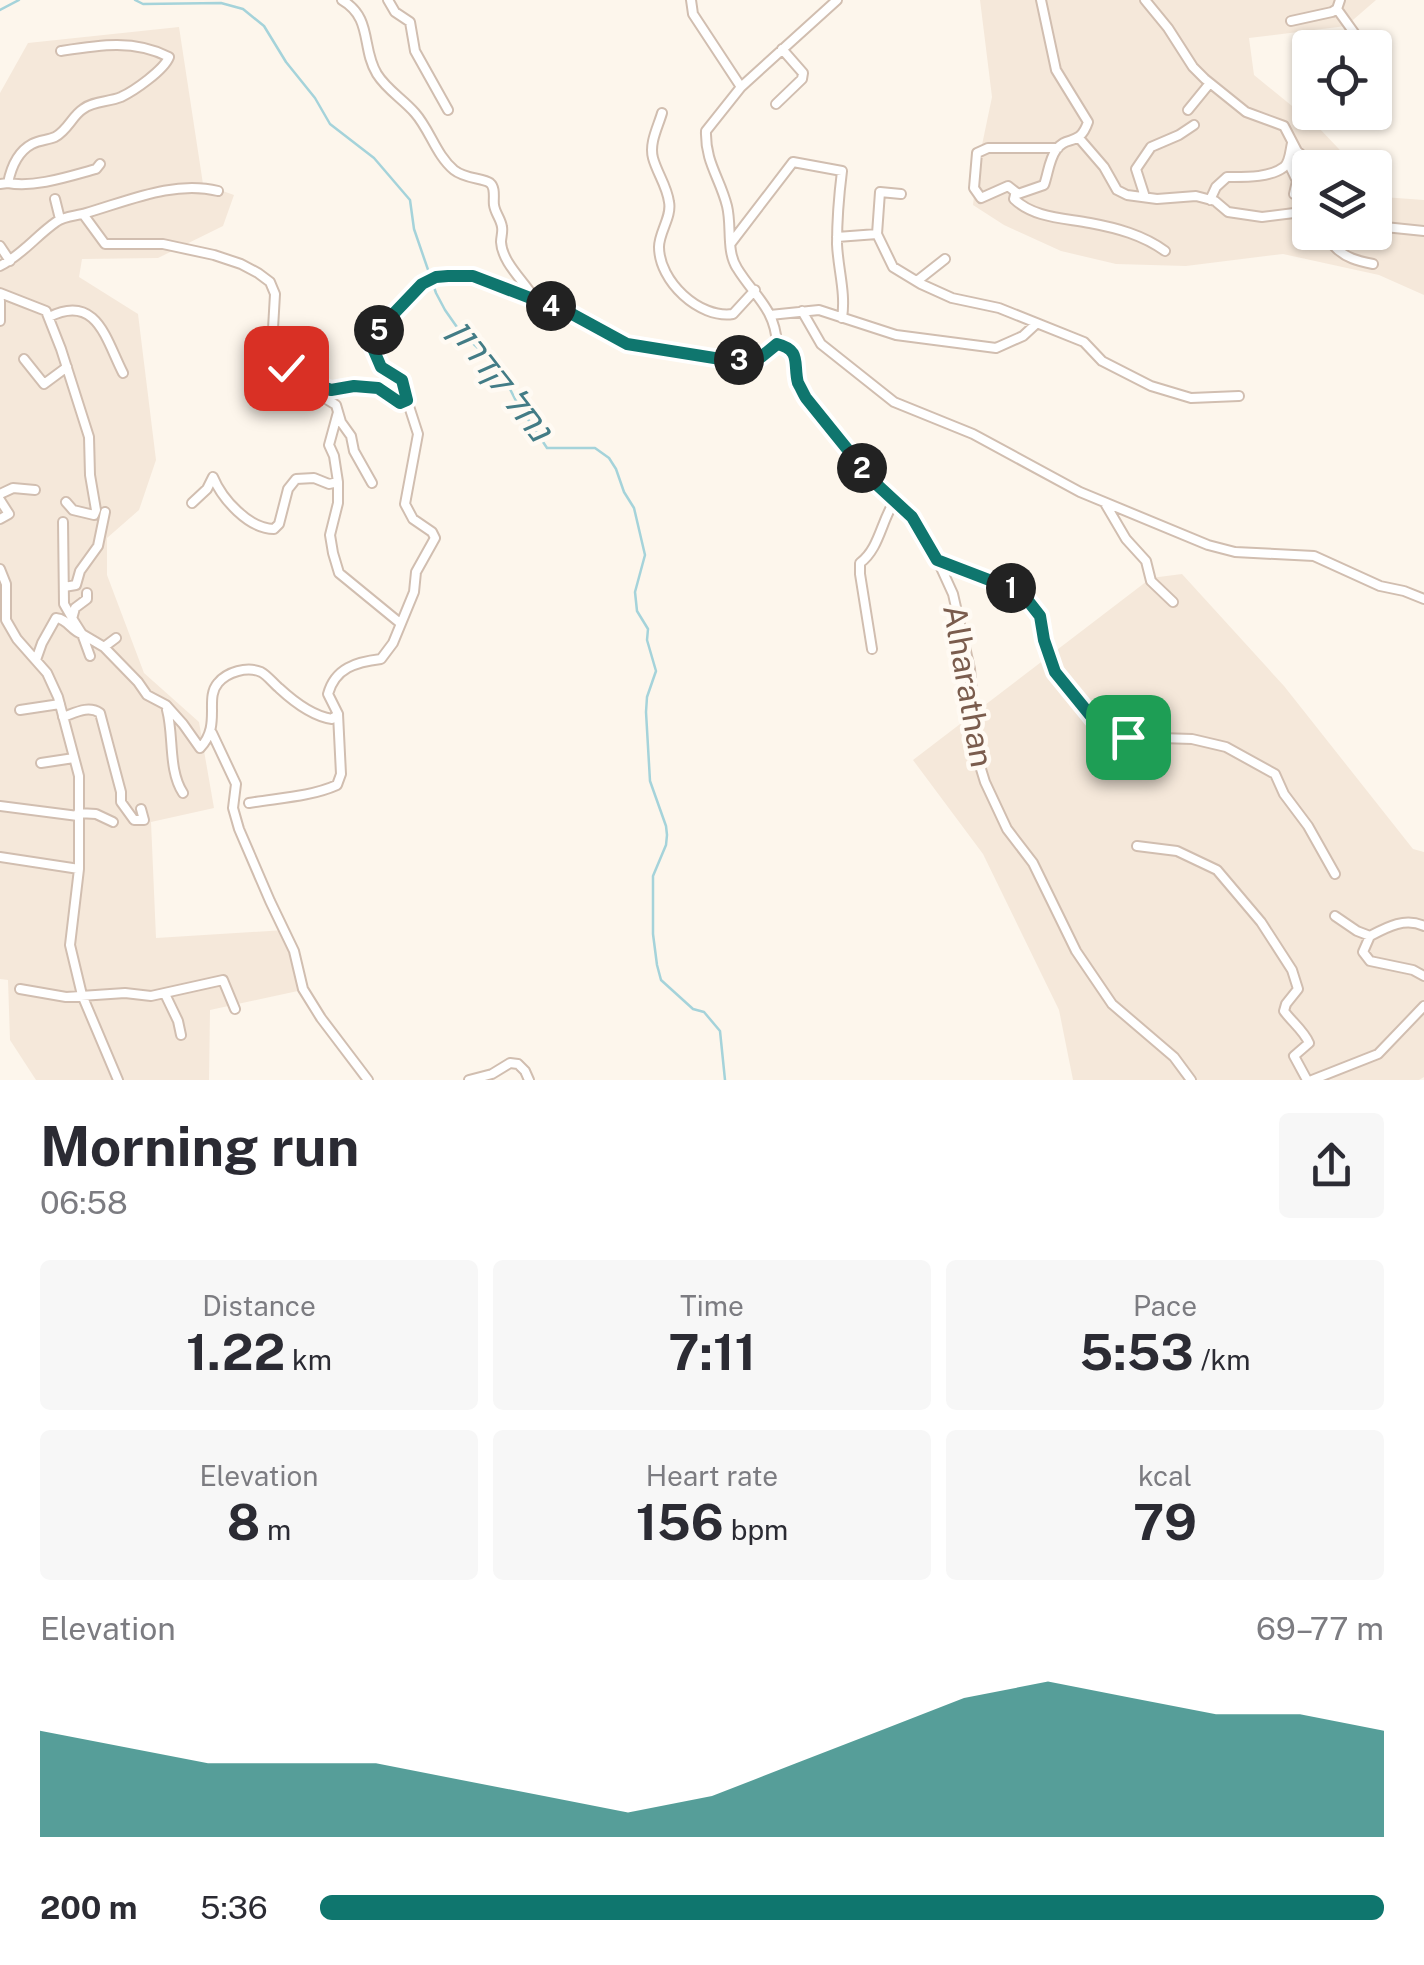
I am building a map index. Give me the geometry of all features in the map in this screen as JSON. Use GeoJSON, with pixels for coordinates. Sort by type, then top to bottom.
{"type":"FeatureCollection","features":[{"type":"Feature","properties":{"kind":"street"},"geometry":{"type":"LineString","coordinates":[[342,0],[351,5],[363,22],[377,74],[415,114],[452,168],[493,187],[494,208],[502,226],[500,246],[536,301]]}},
{"type":"Feature","properties":{"kind":"street"},"geometry":{"type":"LineString","coordinates":[[388,0],[395,12],[410,22],[415,51],[448,110]]}},
{"type":"Feature","properties":{"kind":"street"},"geometry":{"type":"LineString","coordinates":[[691,0],[693,14],[741,87]]}},
{"type":"Feature","properties":{"kind":"street","name":"Alharathan"},"geometry":{"type":"LineString","coordinates":[[837,0],[741,87],[706,130],[707,156],[727,206],[732,256],[736,268],[770,315],[777,344],[786,346],[796,356],[798,384],[806,398],[840,442],[912,517],[937,560],[953,594],[964,634],[976,756],[1007,829],[1033,863],[1076,951],[1112,1004],[1174,1058],[1191,1080]]}},
{"type":"Feature","properties":{"kind":"street"},"geometry":{"type":"LineString","coordinates":[[1041,0],[1056,70],[1088,122],[1078,138],[1062,143],[1054,152],[1044,184],[1018,193],[1014,199],[1034,211],[1135,234],[1165,251]]}},
{"type":"Feature","properties":{"kind":"street"},"geometry":{"type":"LineString","coordinates":[[1145,0],[1193,67],[1246,112],[1284,126],[1296,150]]}},
{"type":"Feature","properties":{"kind":"street"},"geometry":{"type":"LineString","coordinates":[[1291,21],[1339,5],[1355,30]]}},
{"type":"Feature","properties":{"kind":"street"},"geometry":{"type":"LineString","coordinates":[[61,50],[109,43],[150,48],[169,57],[165,66],[142,84],[121,97],[87,106],[66,130],[32,144],[12,165],[4,184],[56,179],[96,169],[100,164]]}},
{"type":"Feature","properties":{"kind":"street"},"geometry":{"type":"LineString","coordinates":[[776,104],[802,79],[802,73],[782,49]]}},
{"type":"Feature","properties":{"kind":"street"},"geometry":{"type":"LineString","coordinates":[[1188,110],[1210,83]]}},
{"type":"Feature","properties":{"kind":"street"},"geometry":{"type":"LineString","coordinates":[[662,113],[652,156],[671,206],[659,246],[662,265],[673,284],[697,305],[715,314],[732,314],[755,290]]}},
{"type":"Feature","properties":{"kind":"street"},"geometry":{"type":"LineString","coordinates":[[1145,197],[1136,169],[1151,147],[1194,125]]}},
{"type":"Feature","properties":{"kind":"street"},"geometry":{"type":"LineString","coordinates":[[1078,138],[1104,167],[1117,190],[1127,195],[1157,199],[1196,196],[1215,201],[1228,212],[1262,217],[1292,213]]}},
{"type":"Feature","properties":{"kind":"street"},"geometry":{"type":"LineString","coordinates":[[1210,200],[1227,176],[1253,178],[1284,167],[1292,143]]}},
{"type":"Feature","properties":{"kind":"street"},"geometry":{"type":"LineString","coordinates":[[1018,193],[1008,186],[981,198],[974,188],[976,152],[988,148],[1058,148]]}},
{"type":"Feature","properties":{"kind":"street"},"geometry":{"type":"LineString","coordinates":[[731,244],[793,162],[842,171],[838,208],[842,318]]}},
{"type":"Feature","properties":{"kind":"street"},"geometry":{"type":"LineString","coordinates":[[1288,162],[1292,170]]}},
{"type":"Feature","properties":{"kind":"street"},"geometry":{"type":"LineString","coordinates":[[0,266],[60,218],[145,193],[218,191]]}},
{"type":"Feature","properties":{"kind":"street"},"geometry":{"type":"LineString","coordinates":[[900,194],[880,192],[876,234],[893,267],[916,281],[952,298],[1000,308],[1084,342],[1102,361],[1151,386],[1191,398],[1239,396]]}},
{"type":"Feature","properties":{"kind":"street"},"geometry":{"type":"LineString","coordinates":[[55,199],[60,218]]}},
{"type":"Feature","properties":{"kind":"street"},"geometry":{"type":"LineString","coordinates":[[83,214],[105,244],[163,244],[240,264],[270,282],[274,294],[272,346],[286,368],[331,390],[354,386],[378,388],[400,403],[407,400]]}},
{"type":"Feature","properties":{"kind":"street"},"geometry":{"type":"LineString","coordinates":[[1392,226],[1424,231]]}},
{"type":"Feature","properties":{"kind":"street"},"geometry":{"type":"LineString","coordinates":[[838,237],[876,234]]}},
{"type":"Feature","properties":{"kind":"street"},"geometry":{"type":"LineString","coordinates":[[0,246],[10,261]]}},
{"type":"Feature","properties":{"kind":"street"},"geometry":{"type":"LineString","coordinates":[[1337,250],[1353,260],[1373,264]]}},
{"type":"Feature","properties":{"kind":"street"},"geometry":{"type":"LineString","coordinates":[[916,281],[945,259]]}},
{"type":"Feature","properties":{"kind":"street"},"geometry":{"type":"LineString","coordinates":[[249,802],[299,796],[337,784],[338,714],[328,694],[332,681],[342,668],[381,659],[393,643],[414,592],[416,572],[435,538],[413,520],[405,504],[418,434],[402,380],[381,367],[372,346],[380,328],[422,284],[436,277],[473,276],[572,314],[627,344],[733,361],[761,357],[777,344]]}},
{"type":"Feature","properties":{"kind":"street"},"geometry":{"type":"LineString","coordinates":[[0,292],[46,311],[90,437],[90,475],[96,510],[94,515],[73,510],[66,502]]}},
{"type":"Feature","properties":{"kind":"street"},"geometry":{"type":"LineString","coordinates":[[0,300],[0,321]]}},
{"type":"Feature","properties":{"kind":"street"},"geometry":{"type":"LineString","coordinates":[[49,317],[63,310],[76,310],[94,318],[123,373]]}},
{"type":"Feature","properties":{"kind":"street"},"geometry":{"type":"LineString","coordinates":[[770,315],[819,310],[896,335],[996,348],[1023,336],[1036,324]]}},
{"type":"Feature","properties":{"kind":"street"},"geometry":{"type":"LineString","coordinates":[[802,311],[821,344],[894,402],[973,434],[1080,492],[1208,546],[1235,552],[1314,556],[1380,586],[1424,599]]}},
{"type":"Feature","properties":{"kind":"street"},"geometry":{"type":"LineString","coordinates":[[24,360],[44,384],[67,368]]}},
{"type":"Feature","properties":{"kind":"street"},"geometry":{"type":"LineString","coordinates":[[312,383],[318,394],[336,405],[372,483]]}},
{"type":"Feature","properties":{"kind":"street"},"geometry":{"type":"LineString","coordinates":[[338,412],[329,444],[338,482],[338,503],[330,535],[339,573],[400,623]]}},
{"type":"Feature","properties":{"kind":"street"},"geometry":{"type":"LineString","coordinates":[[192,503],[214,477],[237,510],[262,530],[274,530],[288,489],[296,479],[338,482]]}},
{"type":"Feature","properties":{"kind":"street"},"geometry":{"type":"LineString","coordinates":[[0,519],[8,514],[0,497],[13,488],[35,490]]}},
{"type":"Feature","properties":{"kind":"street"},"geometry":{"type":"LineString","coordinates":[[872,649],[860,563],[872,554],[894,502]]}},
{"type":"Feature","properties":{"kind":"street"},"geometry":{"type":"LineString","coordinates":[[1105,503],[1126,540],[1146,561],[1152,580],[1173,602]]}},
{"type":"Feature","properties":{"kind":"street"},"geometry":{"type":"LineString","coordinates":[[64,587],[76,585],[80,571],[98,546],[105,512]]}},
{"type":"Feature","properties":{"kind":"street"},"geometry":{"type":"LineString","coordinates":[[64,522],[64,604],[90,656]]}},
{"type":"Feature","properties":{"kind":"street"},"geometry":{"type":"LineString","coordinates":[[937,560],[1010,588],[1029,602],[1040,616],[1055,672],[1099,726],[1128,737],[1192,738],[1226,747],[1275,774],[1335,874]]}},
{"type":"Feature","properties":{"kind":"street"},"geometry":{"type":"LineString","coordinates":[[0,570],[6,584],[6,620],[16,639],[48,672],[79,776],[79,869],[70,945],[82,995],[118,1080]]}},
{"type":"Feature","properties":{"kind":"street"},"geometry":{"type":"LineString","coordinates":[[72,619],[75,608],[87,599],[88,592]]}},
{"type":"Feature","properties":{"kind":"street"},"geometry":{"type":"LineString","coordinates":[[36,660],[56,618],[66,621],[76,633],[104,647],[147,694],[166,706],[200,748],[212,733]]}},
{"type":"Feature","properties":{"kind":"street"},"geometry":{"type":"LineString","coordinates":[[104,647],[116,638]]}},
{"type":"Feature","properties":{"kind":"street"},"geometry":{"type":"LineString","coordinates":[[16,639],[42,643]]}},
{"type":"Feature","properties":{"kind":"street"},"geometry":{"type":"LineString","coordinates":[[338,714],[332,719],[324,718],[303,707],[259,671],[241,670],[218,682],[214,690],[212,733],[236,784],[233,808],[239,828],[294,951],[303,989],[368,1080]]}},
{"type":"Feature","properties":{"kind":"street"},"geometry":{"type":"LineString","coordinates":[[20,710],[60,704]]}},
{"type":"Feature","properties":{"kind":"street"},"geometry":{"type":"LineString","coordinates":[[166,706],[176,783],[182,793]]}},
{"type":"Feature","properties":{"kind":"street"},"geometry":{"type":"LineString","coordinates":[[63,717],[81,710],[94,709],[100,713],[121,802],[134,820],[144,820],[141,809]]}},
{"type":"Feature","properties":{"kind":"street"},"geometry":{"type":"LineString","coordinates":[[40,763],[74,758]]}},
{"type":"Feature","properties":{"kind":"street"},"geometry":{"type":"LineString","coordinates":[[0,806],[96,814],[113,822]]}},
{"type":"Feature","properties":{"kind":"street"},"geometry":{"type":"LineString","coordinates":[[1138,846],[1177,851],[1217,870],[1261,922],[1292,970],[1298,988],[1284,1011],[1309,1043],[1294,1056],[1309,1080],[1378,1054],[1424,1006]]}},
{"type":"Feature","properties":{"kind":"street"},"geometry":{"type":"LineString","coordinates":[[0,857],[79,869]]}},
{"type":"Feature","properties":{"kind":"street"},"geometry":{"type":"LineString","coordinates":[[1334,916],[1370,936]]}},
{"type":"Feature","properties":{"kind":"street"},"geometry":{"type":"LineString","coordinates":[[1424,926],[1401,922],[1370,936],[1363,952],[1370,961],[1414,970],[1424,976]]}},
{"type":"Feature","properties":{"kind":"street"},"geometry":{"type":"LineString","coordinates":[[20,989],[66,996],[151,996],[223,980],[235,1010]]}},
{"type":"Feature","properties":{"kind":"street"},"geometry":{"type":"LineString","coordinates":[[164,994],[181,1036]]}},
{"type":"Feature","properties":{"kind":"street"},"geometry":{"type":"LineString","coordinates":[[469,1080],[492,1074],[510,1063],[525,1070],[528,1080]]}},
{"type":"Feature","properties":{"kind":"shaded area"},"geometry":{"type":"Polygon","coordinates":[[[980,0],[1376,0],[1346,26],[1249,38],[1254,75],[1292,106],[1292,130],[1321,130],[1340,150],[1292,150],[1292,250],[1392,250],[1392,198],[1424,200],[1424,295],[1379,275],[1283,254],[1186,266],[1116,264],[1061,251],[1004,225],[973,205],[992,97],[980,0]]]}},
{"type":"Feature","properties":{"kind":"shaded area"},"geometry":{"type":"Polygon","coordinates":[[[179,27],[203,184],[234,195],[223,226],[158,258],[82,259],[79,277],[138,314],[156,460],[139,510],[107,538],[107,575],[144,673],[199,722],[214,808],[151,822],[156,938],[285,930],[307,989],[210,1010],[209,1080],[36,1080],[10,1040],[8,980],[0,979],[0,93],[28,43],[179,27]]]}},
{"type":"Feature","properties":{"kind":"shaded area"},"geometry":{"type":"Polygon","coordinates":[[[1182,574],[1284,686],[1413,849],[1424,852],[1424,1077],[1419,1080],[1073,1080],[1059,1010],[983,854],[913,760],[1151,578],[1182,574]]]}},
{"type":"Feature","properties":{"kind":"waterway"},"geometry":{"type":"LineString","coordinates":[[0,10],[19,0]]}},
{"type":"Feature","properties":{"kind":"waterway","name":"נחל קדרון"},"geometry":{"type":"LineString","coordinates":[[135,0],[143,4],[221,3],[243,9],[264,26],[330,124],[374,158],[410,200],[414,229],[445,310],[459,330],[500,369],[547,448],[595,448],[616,469],[634,508],[645,555],[635,592],[637,611],[648,629],[647,640],[656,671],[646,712],[650,781],[667,835],[653,876],[657,965],[661,980],[693,1009],[704,1012],[720,1031],[725,1080]]}},
{"type":"Feature","properties":{"kind":"route"},"geometry":{"type":"LineString","coordinates":[[286,368],[331,390],[354,386],[378,388],[400,403],[407,400],[402,380],[381,367],[372,346],[380,328],[422,284],[448,276],[473,276],[572,314],[627,344],[733,361],[761,357],[777,344],[786,346],[796,356],[798,384],[806,398],[873,481],[912,517],[937,560],[1010,588],[1029,602],[1040,616],[1055,672],[1099,726],[1128,737]]}}]}
